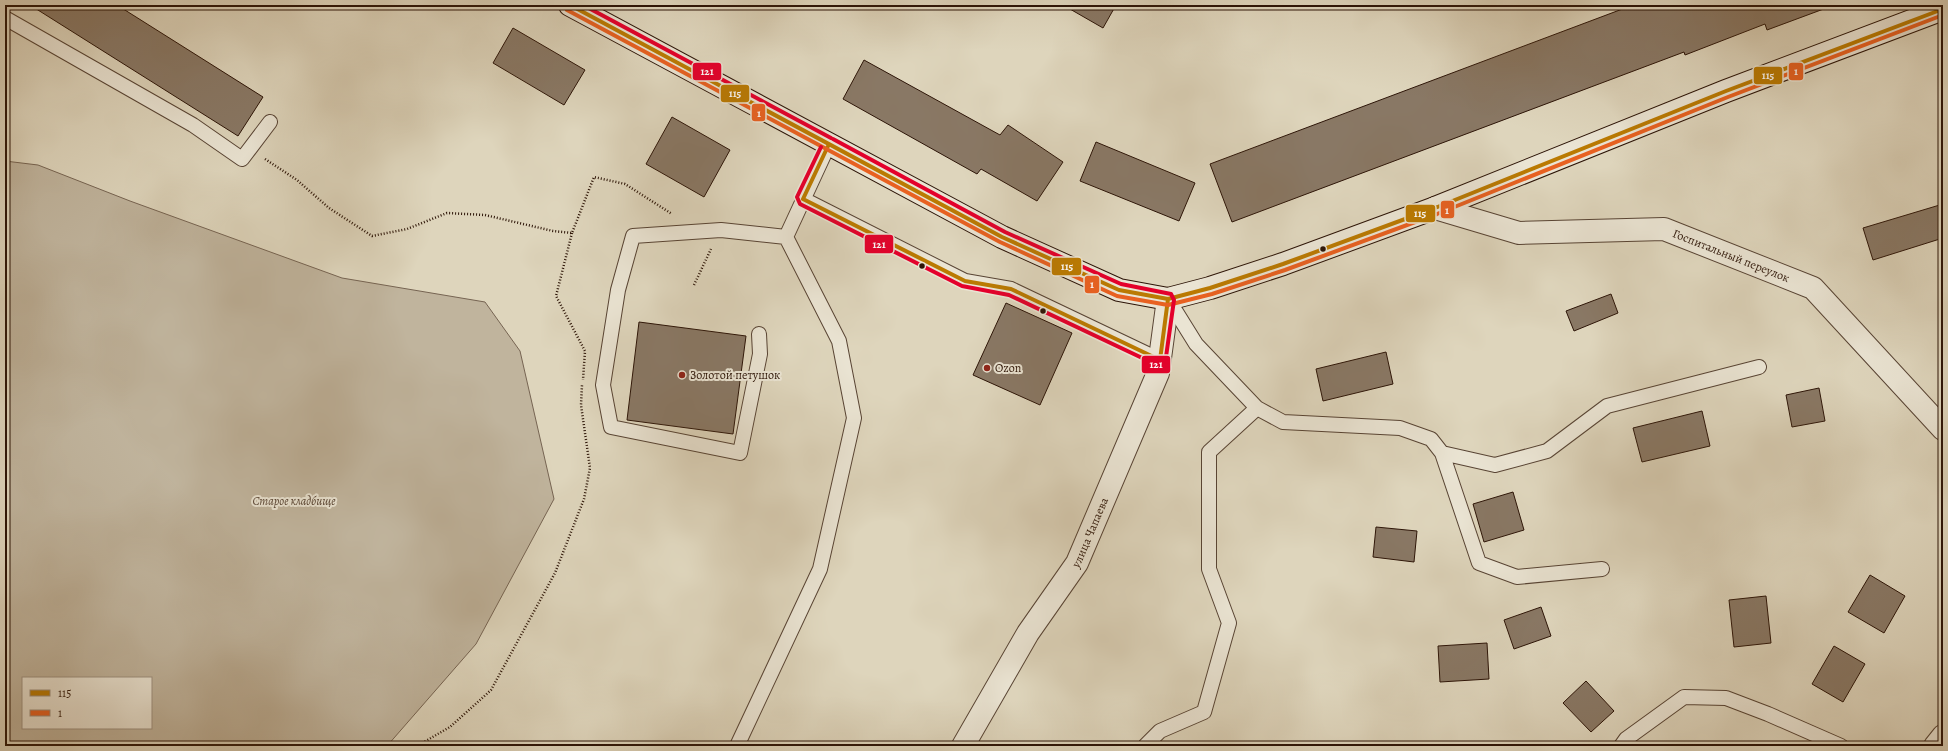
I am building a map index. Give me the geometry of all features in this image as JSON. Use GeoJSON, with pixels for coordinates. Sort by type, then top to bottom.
{"type":"FeatureCollection","features":[{"type":"Feature","properties":{"kind":"main road"},"geometry":{"type":"LineString","coordinates":[[570,5],[1002,237],[1120,290],[1168,299],[1210,288],[1275,266],[1435,208],[1726,92],[1943,9]]}},
{"type":"Feature","properties":{"kind":"main road","name":"Госпитальный переулок"},"geometry":{"type":"LineString","coordinates":[[1435,208],[1519,233],[1664,229],[1813,288],[1943,429]]}},
{"type":"Feature","properties":{"kind":"main road","name":"улица Чапаева"},"geometry":{"type":"LineString","coordinates":[[963,746],[1028,633],[1077,563],[1158,373],[1168,299]]}},
{"type":"Feature","properties":{"kind":"main road"},"geometry":{"type":"LineString","coordinates":[[1935,746],[1943,736]]}},
{"type":"Feature","properties":{"kind":"lane"},"geometry":{"type":"LineString","coordinates":[[5,18],[193,125],[242,159],[270,122]]}},
{"type":"Feature","properties":{"kind":"lane"},"geometry":{"type":"LineString","coordinates":[[786,237],[829,144]]}},
{"type":"Feature","properties":{"kind":"lane"},"geometry":{"type":"LineString","coordinates":[[803,199],[965,281],[1011,289],[1160,360]]}},
{"type":"Feature","properties":{"kind":"lane"},"geometry":{"type":"LineString","coordinates":[[759,334],[760,354],[740,453],[611,427],[603,385],[618,290],[633,236],[720,230],[786,237]]}},
{"type":"Feature","properties":{"kind":"lane"},"geometry":{"type":"LineString","coordinates":[[738,746],[820,570],[854,418],[839,341],[786,237]]}},
{"type":"Feature","properties":{"kind":"lane"},"geometry":{"type":"LineString","coordinates":[[1168,299],[1196,344],[1257,408],[1283,422],[1400,428],[1431,440],[1442,454],[1479,563],[1517,577],[1602,569]]}},
{"type":"Feature","properties":{"kind":"lane"},"geometry":{"type":"LineString","coordinates":[[1442,454],[1495,465],[1547,451],[1607,406],[1759,367]]}},
{"type":"Feature","properties":{"kind":"lane"},"geometry":{"type":"LineString","coordinates":[[1145,746],[1160,731],[1204,712],[1229,623],[1209,569],[1209,452],[1257,408]]}},
{"type":"Feature","properties":{"kind":"lane"},"geometry":{"type":"LineString","coordinates":[[1621,746],[1626,739],[1684,696],[1726,698],[1768,714],[1840,746]]}},
{"type":"Feature","properties":{"kind":"path"},"geometry":{"type":"LineString","coordinates":[[258,155],[297,180],[329,208],[372,236],[407,229],[448,213],[485,215],[553,231],[572,233]]}},
{"type":"Feature","properties":{"kind":"path"},"geometry":{"type":"LineString","coordinates":[[418,746],[450,727],[491,690],[555,573],[584,499],[590,468],[581,405],[585,351],[556,296],[572,233],[594,177],[625,184],[671,214],[678,216]]}},
{"type":"Feature","properties":{"kind":"path"},"geometry":{"type":"LineString","coordinates":[[694,285],[720,230]]}},
{"type":"Feature","properties":{"kind":"green space","name":"Старое кладбище"},"geometry":{"type":"Polygon","coordinates":[[[5,161],[38,165],[130,201],[342,278],[485,302],[520,351],[554,499],[476,644],[387,746],[5,746],[5,161]]]}},
{"type":"Feature","properties":{"kind":"building"},"geometry":{"type":"Polygon","coordinates":[[[30,5],[117,5],[263,97],[238,136],[30,5]]]}},
{"type":"Feature","properties":{"kind":"building"},"geometry":{"type":"Polygon","coordinates":[[[1063,5],[1116,5],[1103,28],[1063,5]]]}},
{"type":"Feature","properties":{"kind":"building"},"geometry":{"type":"Polygon","coordinates":[[[1633,5],[1828,5],[1829,7],[1767,30],[1765,24],[1685,55],[1684,52],[1232,222],[1210,164],[1633,5]]]}},
{"type":"Feature","properties":{"kind":"building"},"geometry":{"type":"Polygon","coordinates":[[[513,28],[585,70],[564,105],[493,63],[513,28]]]}},
{"type":"Feature","properties":{"kind":"building"},"geometry":{"type":"Polygon","coordinates":[[[864,60],[1000,135],[1008,125],[1063,162],[1037,201],[981,169],[977,174],[843,99],[864,60]]]}},
{"type":"Feature","properties":{"kind":"building"},"geometry":{"type":"Polygon","coordinates":[[[672,117],[730,150],[704,197],[646,164],[672,117]]]}},
{"type":"Feature","properties":{"kind":"building"},"geometry":{"type":"Polygon","coordinates":[[[1096,142],[1195,183],[1179,221],[1080,181],[1096,142]]]}},
{"type":"Feature","properties":{"kind":"building"},"geometry":{"type":"Polygon","coordinates":[[[1943,204],[1943,238],[1873,260],[1863,228],[1943,204]]]}},
{"type":"Feature","properties":{"kind":"building"},"geometry":{"type":"Polygon","coordinates":[[[1611,294],[1618,313],[1574,331],[1566,311],[1611,294]]]}},
{"type":"Feature","properties":{"kind":"building"},"geometry":{"type":"Polygon","coordinates":[[[1006,303],[1072,333],[1040,405],[973,375],[1006,303]]]}},
{"type":"Feature","properties":{"kind":"building"},"geometry":{"type":"Polygon","coordinates":[[[639,322],[746,336],[733,434],[627,420],[639,322]]]}},
{"type":"Feature","properties":{"kind":"building"},"geometry":{"type":"Polygon","coordinates":[[[1386,352],[1393,384],[1323,401],[1316,369],[1386,352]]]}},
{"type":"Feature","properties":{"kind":"building"},"geometry":{"type":"Polygon","coordinates":[[[1819,388],[1825,421],[1792,427],[1786,395],[1819,388]]]}},
{"type":"Feature","properties":{"kind":"building"},"geometry":{"type":"Polygon","coordinates":[[[1702,411],[1710,446],[1642,462],[1633,428],[1702,411]]]}},
{"type":"Feature","properties":{"kind":"building"},"geometry":{"type":"Polygon","coordinates":[[[1513,492],[1524,530],[1484,542],[1473,504],[1513,492]]]}},
{"type":"Feature","properties":{"kind":"building"},"geometry":{"type":"Polygon","coordinates":[[[1376,527],[1417,531],[1414,562],[1373,557],[1376,527]]]}},
{"type":"Feature","properties":{"kind":"building"},"geometry":{"type":"Polygon","coordinates":[[[1870,575],[1905,596],[1884,633],[1848,612],[1870,575]]]}},
{"type":"Feature","properties":{"kind":"building"},"geometry":{"type":"Polygon","coordinates":[[[1766,596],[1771,643],[1734,647],[1729,600],[1766,596]]]}},
{"type":"Feature","properties":{"kind":"building"},"geometry":{"type":"Polygon","coordinates":[[[1541,607],[1551,636],[1514,649],[1504,620],[1541,607]]]}},
{"type":"Feature","properties":{"kind":"building"},"geometry":{"type":"Polygon","coordinates":[[[1487,643],[1489,679],[1440,682],[1438,646],[1487,643]]]}},
{"type":"Feature","properties":{"kind":"building"},"geometry":{"type":"Polygon","coordinates":[[[1834,646],[1865,664],[1843,702],[1812,684],[1834,646]]]}},
{"type":"Feature","properties":{"kind":"building"},"geometry":{"type":"Polygon","coordinates":[[[1586,681],[1614,711],[1591,732],[1563,703],[1586,681]]]}},
{"type":"Feature","properties":{"kind":"transit line","name":"115"},"geometry":{"type":"LineString","coordinates":[[570,5],[1002,237],[1119,290],[1168,299],[1210,288],[1283,264],[1435,208],[1726,91],[1943,9]]}},
{"type":"Feature","properties":{"kind":"transit line","name":"121"},"geometry":{"type":"LineString","coordinates":[[583,5],[831,138]]}},
{"type":"Feature","properties":{"kind":"transit line","name":"1"},"geometry":{"type":"LineString","coordinates":[[567,10],[1000,242],[1117,296],[1168,305],[1212,294],[1285,270],[1437,214],[1728,97],[1943,15]]}},
{"type":"Feature","properties":{"kind":"transit line","name":"121"},"geometry":{"type":"LineString","coordinates":[[821,147],[797,197],[800,204],[962,286],[1009,295],[1157,365],[1161,366],[1165,364],[1174,300],[1171,294],[1121,284],[1005,232],[833,139]]}},
{"type":"Feature","properties":{"kind":"transit line","name":"115"},"geometry":{"type":"LineString","coordinates":[[829,144],[803,199],[965,281],[1011,289],[1160,360],[1168,299]]}},
{"type":"Feature","properties":{"kind":"place","name":"Ozon"},"geometry":{"type":"Point","coordinates":[987,368]}},
{"type":"Feature","properties":{"kind":"place","name":"Золотой петушок"},"geometry":{"type":"Point","coordinates":[682,375]}}]}
